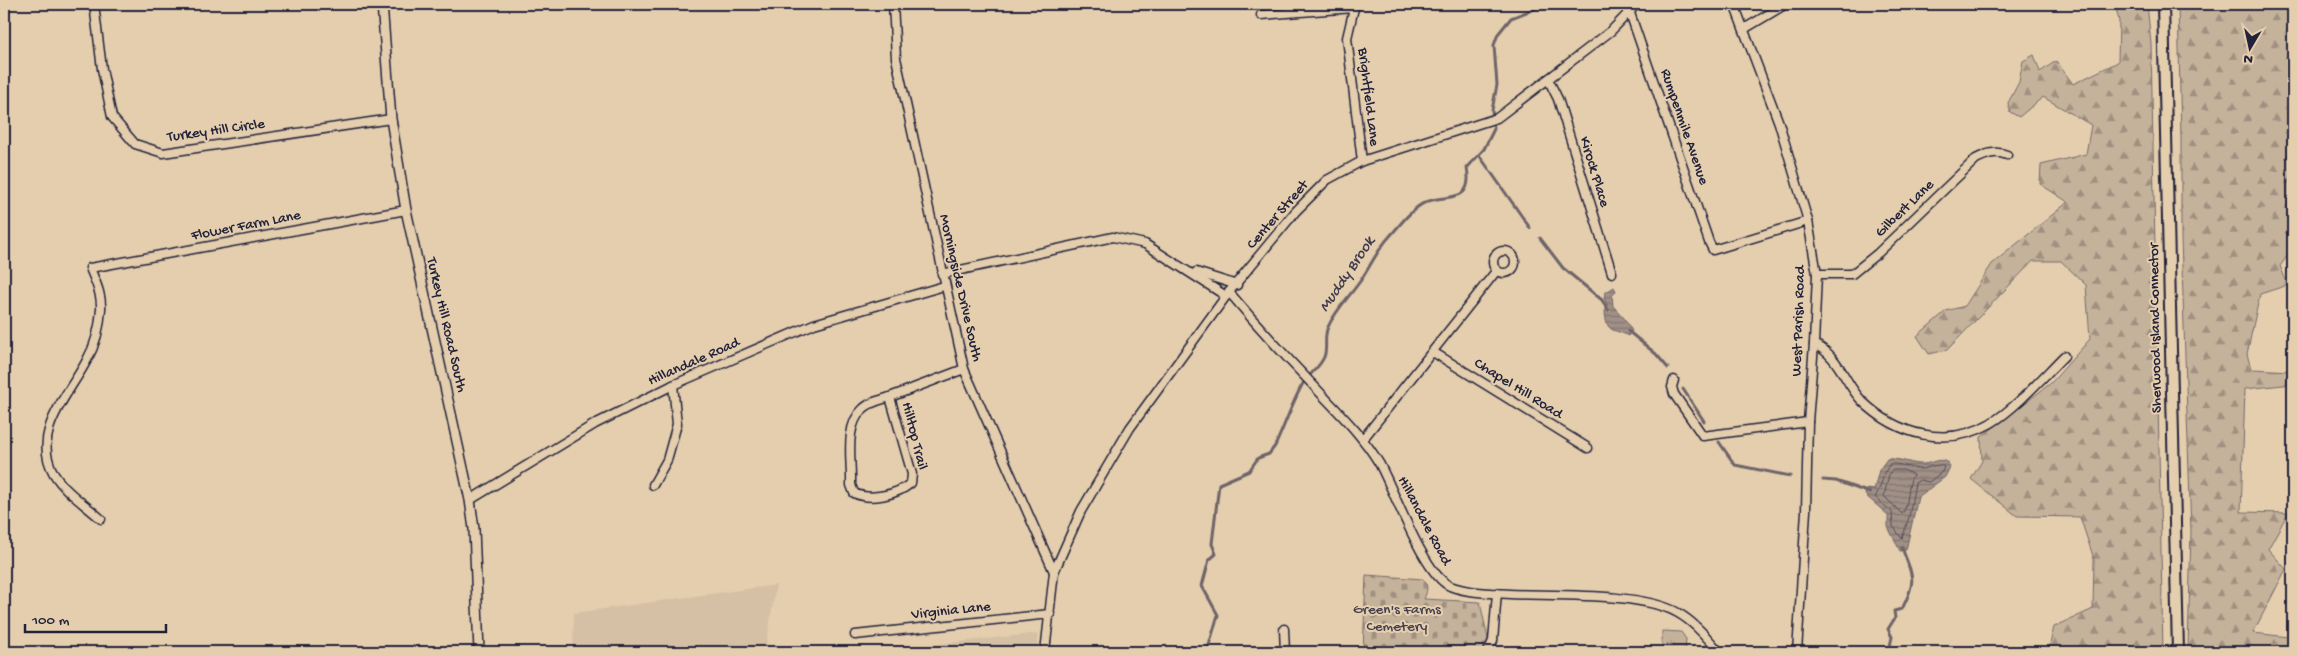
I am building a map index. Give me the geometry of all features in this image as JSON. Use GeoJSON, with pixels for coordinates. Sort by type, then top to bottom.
{"type":"FeatureCollection","features":[{"type":"Feature","properties":{"kind":"main road","name":"Sherwood Island Connector"},"geometry":{"type":"LineString","coordinates":[[2163,4],[2178,652]]}},
{"type":"Feature","properties":{"kind":"street","name":"Turkey Hill Circle"},"geometry":{"type":"LineString","coordinates":[[94,4],[102,69],[112,117],[135,144],[163,153],[391,119]]}},
{"type":"Feature","properties":{"kind":"street","name":"Turkey Hill Road South"},"geometry":{"type":"LineString","coordinates":[[382,4],[391,119],[406,210],[470,500],[474,539],[479,652]]}},
{"type":"Feature","properties":{"kind":"street","name":"Morningside Drive South"},"geometry":{"type":"LineString","coordinates":[[893,4],[896,58],[944,286],[964,369],[1054,572],[1045,652]]}},
{"type":"Feature","properties":{"kind":"street","name":"Center Street"},"geometry":{"type":"LineString","coordinates":[[1054,572],[1081,511],[1130,428],[1228,294],[1296,211],[1327,180],[1362,160],[1498,118],[1611,31],[1637,4]]}},
{"type":"Feature","properties":{"kind":"street","name":"West Parish Road"},"geometry":{"type":"LineString","coordinates":[[1734,4],[1779,123],[1808,221],[1817,274],[1808,422],[1806,511],[1797,652]]}},
{"type":"Feature","properties":{"kind":"street"},"geometry":{"type":"LineString","coordinates":[[1744,30],[1786,4]]}},
{"type":"Feature","properties":{"kind":"street","name":"Brightfield Lane"},"geometry":{"type":"LineString","coordinates":[[1261,15],[1355,6],[1346,38],[1362,160]]}},
{"type":"Feature","properties":{"kind":"street","name":"Rumpenmile Avenue"},"geometry":{"type":"LineString","coordinates":[[1630,13],[1708,242],[1713,250],[1808,221]]}},
{"type":"Feature","properties":{"kind":"street","name":"Kirock Place"},"geometry":{"type":"LineString","coordinates":[[1548,79],[1558,99],[1612,273]]}},
{"type":"Feature","properties":{"kind":"street","name":"Gilbert Lane"},"geometry":{"type":"LineString","coordinates":[[1817,274],[1852,274],[1878,253],[1976,160],[1998,152],[2007,156]]}},
{"type":"Feature","properties":{"kind":"street","name":"Flower Farm Lane"},"geometry":{"type":"LineString","coordinates":[[101,519],[61,484],[54,473],[46,441],[49,425],[88,360],[96,341],[101,307],[99,290],[90,268],[406,210]]}},
{"type":"Feature","properties":{"kind":"street","name":"Hillandale Road"},"geometry":{"type":"LineString","coordinates":[[942,274],[1113,237],[1145,244],[1228,294],[1363,439],[1379,463],[1434,572],[1448,585],[1460,589],[1497,593],[1625,599],[1650,603],[1677,612],[1688,619],[1718,652]]}},
{"type":"Feature","properties":{"kind":"street","name":"Hillandale Road"},"geometry":{"type":"LineString","coordinates":[[1186,269],[1237,285]]}},
{"type":"Feature","properties":{"kind":"street"},"geometry":{"type":"LineString","coordinates":[[1363,439],[1497,270]]}},
{"type":"Feature","properties":{"kind":"street","name":"Hillandale Road"},"geometry":{"type":"LineString","coordinates":[[470,500],[595,424],[673,385],[814,324],[944,286]]}},
{"type":"Feature","properties":{"kind":"street"},"geometry":{"type":"LineString","coordinates":[[1814,344],[1826,350],[1862,400],[1893,424],[1920,436],[1949,435],[1974,431],[1992,422],[2025,395],[2064,356]]}},
{"type":"Feature","properties":{"kind":"street","name":"Chapel Hill Road"},"geometry":{"type":"LineString","coordinates":[[1433,352],[1588,448]]}},
{"type":"Feature","properties":{"kind":"street","name":"Hilltop Trail"},"geometry":{"type":"LineString","coordinates":[[890,397],[912,474],[911,483],[904,489],[894,493],[862,497],[854,492],[851,485],[852,426],[863,408],[872,403],[964,369]]}},
{"type":"Feature","properties":{"kind":"street"},"geometry":{"type":"LineString","coordinates":[[1674,380],[1672,387],[1674,394],[1703,436],[1808,422]]}},
{"type":"Feature","properties":{"kind":"street"},"geometry":{"type":"LineString","coordinates":[[653,485],[667,460],[677,424],[673,385]]}},
{"type":"Feature","properties":{"kind":"street"},"geometry":{"type":"LineString","coordinates":[[1488,652],[1493,641],[1497,593]]}},
{"type":"Feature","properties":{"kind":"street","name":"Virginia Lane"},"geometry":{"type":"LineString","coordinates":[[855,635],[1050,614]]}},
{"type":"Feature","properties":{"kind":"street"},"geometry":{"type":"LineString","coordinates":[[1284,628],[1285,652]]}},
{"type":"Feature","properties":{"kind":"street"},"geometry":{"type":"LineString","coordinates":[[2009,652],[2018,652]]}},
{"type":"Feature","properties":{"kind":"shaded area"},"geometry":{"type":"Polygon","coordinates":[[[776,585],[765,652],[573,652],[574,613],[776,585]]]}},
{"type":"Feature","properties":{"kind":"shaded area"},"geometry":{"type":"Polygon","coordinates":[[[1030,634],[1039,635],[1036,652],[836,652],[929,645],[1030,634]]]}},
{"type":"Feature","properties":{"kind":"green space"},"geometry":{"type":"Polygon","coordinates":[[[2115,4],[2147,4],[2151,44],[2163,652],[2048,652],[2054,627],[2093,609],[2094,559],[2080,517],[2017,516],[1971,479],[1982,461],[1981,437],[2051,383],[2090,339],[2086,285],[2061,261],[2033,261],[1947,350],[1929,354],[1917,336],[1946,311],[1965,306],[1992,264],[2068,202],[2040,184],[2041,165],[2086,154],[2091,125],[2043,97],[2019,117],[2010,112],[2008,103],[2019,82],[2023,61],[2034,55],[2040,72],[2056,61],[2073,84],[2118,62],[2119,21],[2115,4]]]}},
{"type":"Feature","properties":{"kind":"green space"},"geometry":{"type":"Polygon","coordinates":[[[2178,4],[2293,4],[2293,254],[2289,254],[2280,266],[2288,285],[2260,294],[2247,354],[2251,369],[2293,371],[2293,384],[2245,389],[2241,512],[2288,513],[2268,549],[2286,569],[2253,633],[2289,637],[2293,640],[2293,649],[2273,652],[2188,652],[2191,531],[2181,238],[2178,4]]]}},
{"type":"Feature","properties":{"kind":"green space","name":"Green's Farms Cemetery"},"geometry":{"type":"Polygon","coordinates":[[[1366,575],[1423,579],[1427,589],[1424,599],[1480,602],[1488,639],[1481,652],[1363,652],[1366,575]]]}},
{"type":"Feature","properties":{"kind":"green space"},"geometry":{"type":"Polygon","coordinates":[[[1662,631],[1681,632],[1686,639],[1685,652],[1662,652],[1662,631]]]}},
{"type":"Feature","properties":{"kind":"water"},"geometry":{"type":"Polygon","coordinates":[[[1614,287],[1616,291],[1612,296],[1613,306],[1632,331],[1628,336],[1612,330],[1607,324],[1605,311],[1608,307],[1604,298],[1605,293],[1614,287]]]}},
{"type":"Feature","properties":{"kind":"water"},"geometry":{"type":"Polygon","coordinates":[[[1887,459],[1920,464],[1941,460],[1948,463],[1950,467],[1945,477],[1918,497],[1906,550],[1900,551],[1888,527],[1888,515],[1865,495],[1867,489],[1874,490],[1879,470],[1887,459]]]}},
{"type":"Feature","properties":{"kind":"waterway","name":"Muddy Brook"},"geometry":{"type":"LineString","coordinates":[[1207,652],[1218,615],[1202,586],[1209,560],[1216,554],[1212,544],[1219,484],[1249,471],[1258,458],[1269,454],[1275,446],[1301,387],[1324,357],[1327,331],[1331,320],[1363,277],[1386,241],[1406,217],[1426,202],[1456,196],[1466,188],[1468,180],[1467,168],[1484,149],[1494,129],[1492,110],[1497,85],[1494,45],[1498,34],[1511,18],[1547,4]]}},
{"type":"Feature","properties":{"kind":"waterway"},"geometry":{"type":"LineString","coordinates":[[1479,155],[1530,228]]}},
{"type":"Feature","properties":{"kind":"waterway"},"geometry":{"type":"LineString","coordinates":[[1540,238],[1563,268],[1602,300],[1608,310]]}},
{"type":"Feature","properties":{"kind":"waterway"},"geometry":{"type":"LineString","coordinates":[[1628,331],[1656,354],[1668,368]]}},
{"type":"Feature","properties":{"kind":"waterway"},"geometry":{"type":"LineString","coordinates":[[1683,389],[1704,421]]}},
{"type":"Feature","properties":{"kind":"waterway"},"geometry":{"type":"LineString","coordinates":[[1719,442],[1735,465],[1790,476]]}},
{"type":"Feature","properties":{"kind":"waterway"},"geometry":{"type":"LineString","coordinates":[[1823,480],[1836,481],[1870,493]]}},
{"type":"Feature","properties":{"kind":"waterway"},"geometry":{"type":"LineString","coordinates":[[1894,652],[1890,646],[1892,637],[1888,629],[1895,618],[1894,611],[1902,609],[1907,599],[1912,578],[1902,548]]}}]}
